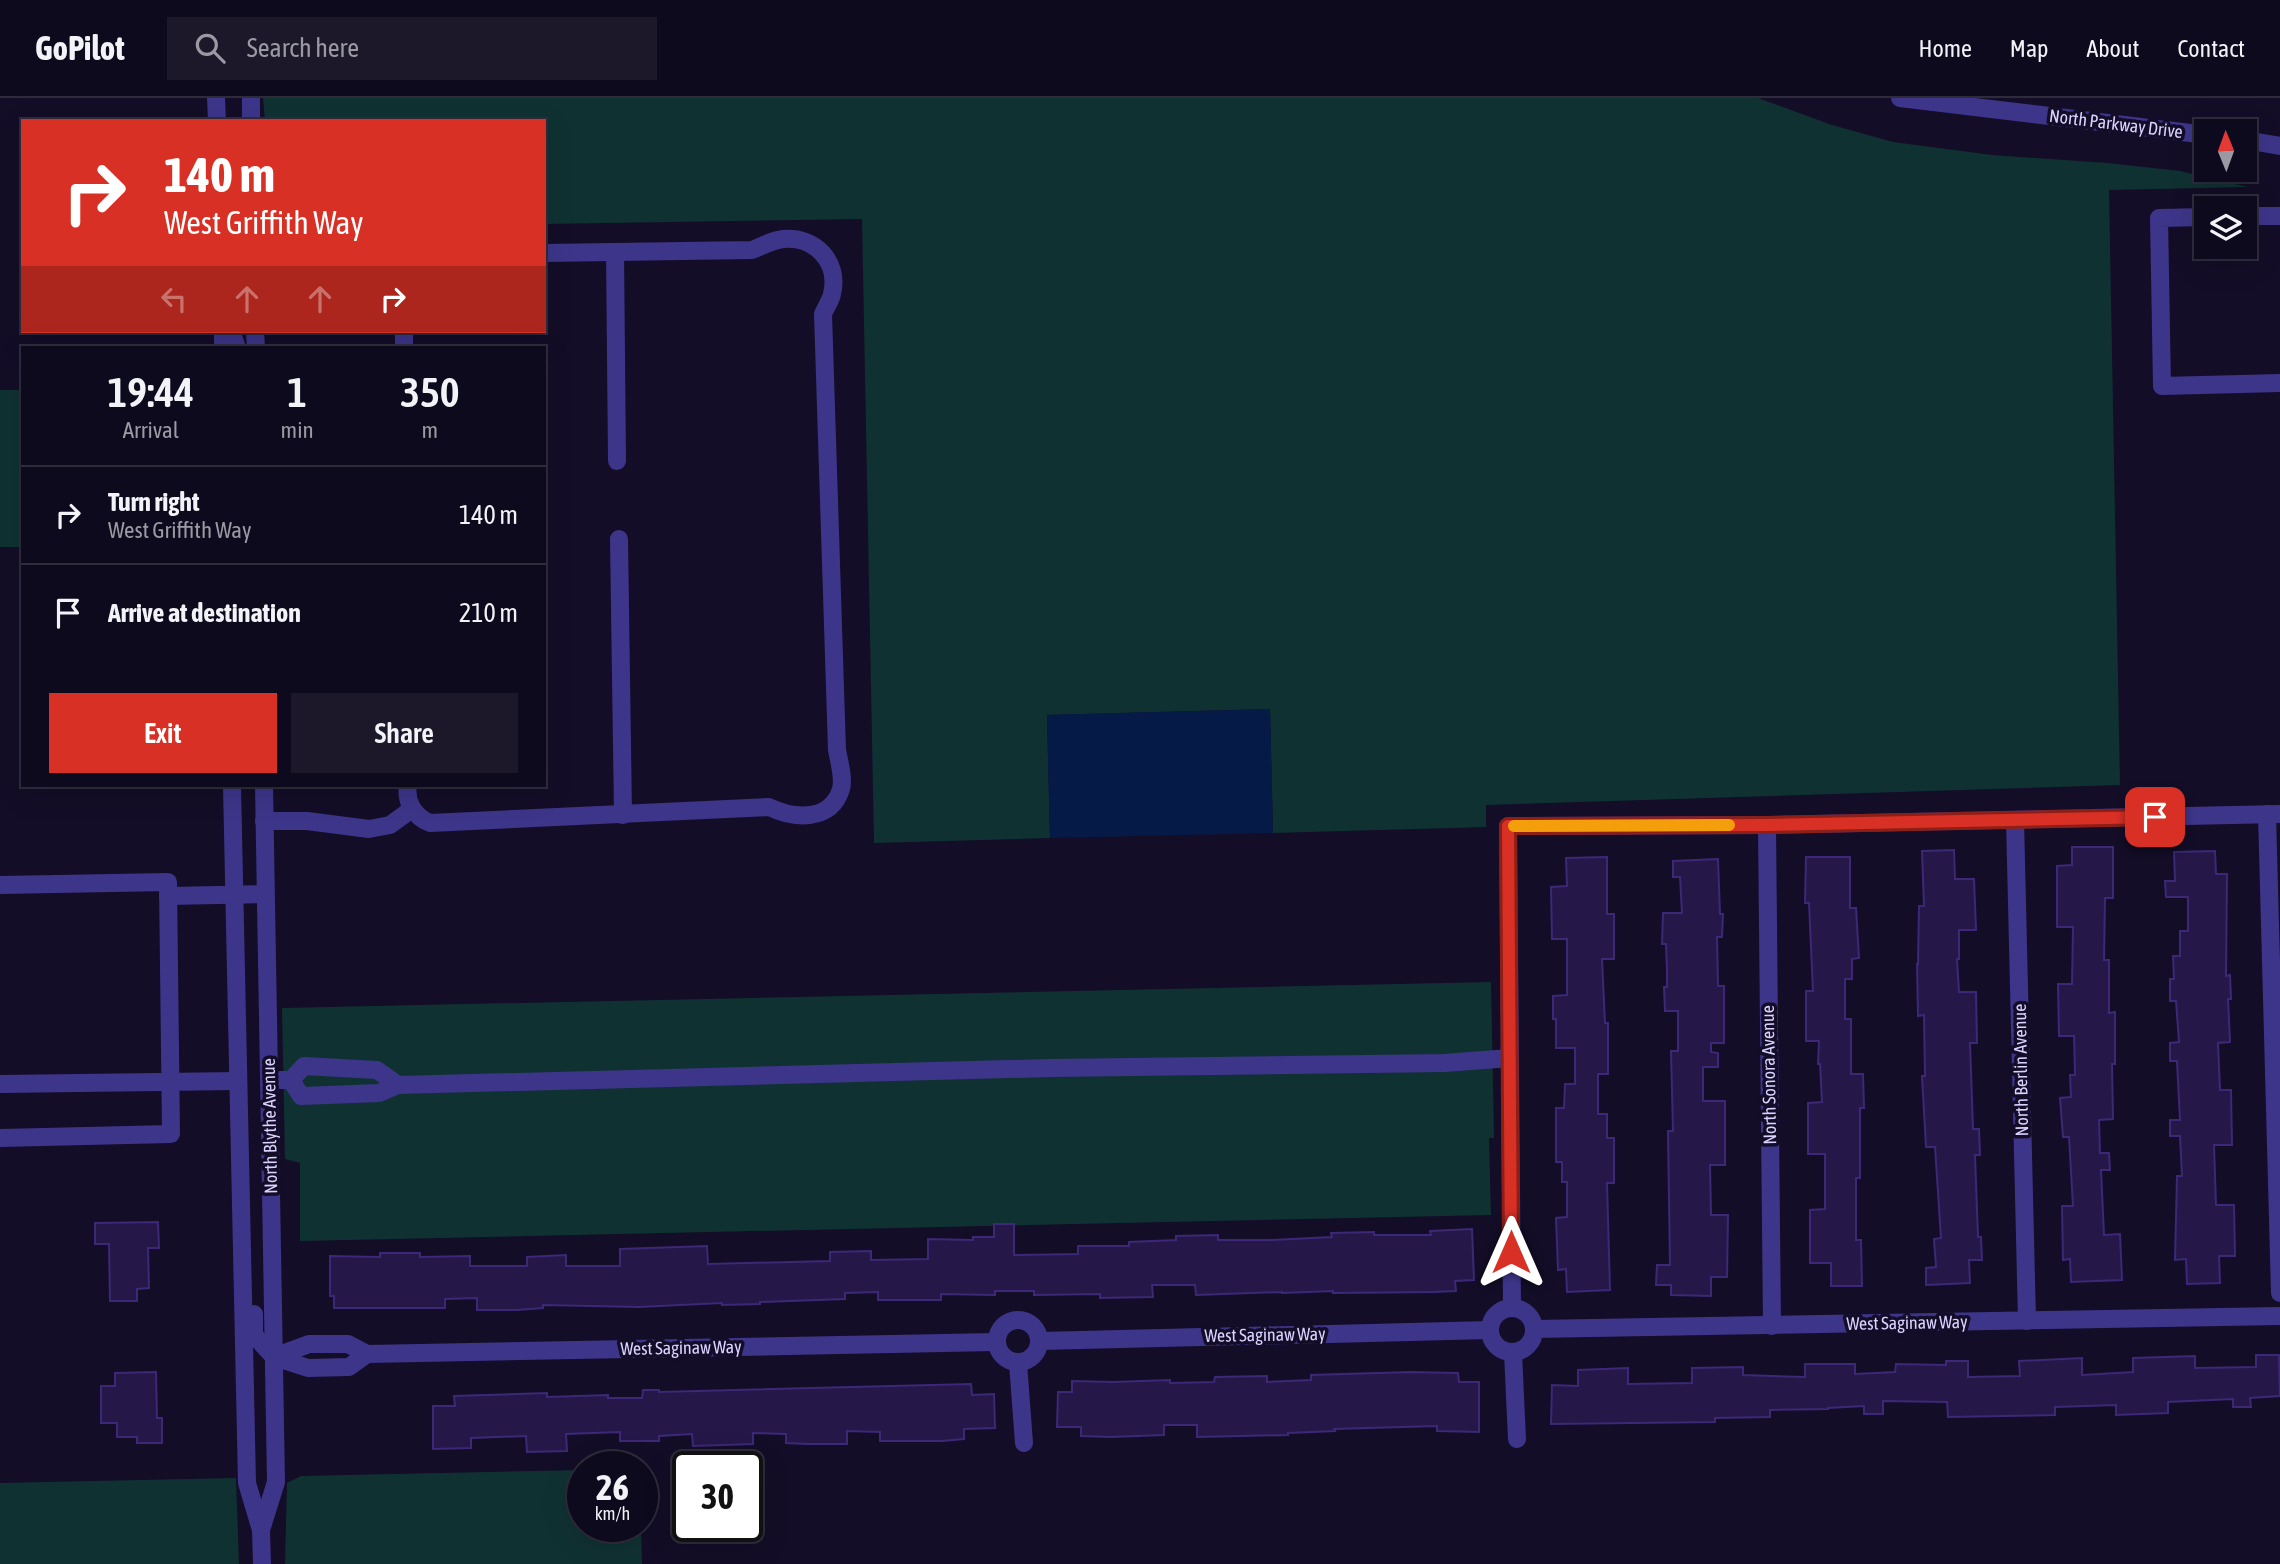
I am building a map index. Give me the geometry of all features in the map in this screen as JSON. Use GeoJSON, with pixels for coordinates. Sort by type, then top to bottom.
{"type":"FeatureCollection","features":[{"type":"Feature","properties":{"kind":"street"},"geometry":{"type":"LineString","coordinates":[[216,98],[217,119]]}},
{"type":"Feature","properties":{"kind":"street"},"geometry":{"type":"LineString","coordinates":[[250,98],[251,119]]}},
{"type":"Feature","properties":{"kind":"street","name":"North Parkway Drive"},"geometry":{"type":"LineString","coordinates":[[1900,98],[2194,133]]}},
{"type":"Feature","properties":{"kind":"street"},"geometry":{"type":"LineString","coordinates":[[2258,142],[2280,146]]}},
{"type":"Feature","properties":{"kind":"street"},"geometry":{"type":"LineString","coordinates":[[2257,216],[2280,216]]}},
{"type":"Feature","properties":{"kind":"street"},"geometry":{"type":"LineString","coordinates":[[2194,217],[2159,218],[2162,386],[2280,383]]}},
{"type":"Feature","properties":{"kind":"street"},"geometry":{"type":"LineString","coordinates":[[408,787],[407,794],[412,809],[421,820],[430,823],[769,807],[780,813],[806,817],[824,813],[834,804],[841,788],[837,750],[822,313],[832,293],[832,275],[828,260],[816,245],[798,238],[780,239],[752,250],[546,253]]}},
{"type":"Feature","properties":{"kind":"street"},"geometry":{"type":"LineString","coordinates":[[615,252],[617,461]]}},
{"type":"Feature","properties":{"kind":"street"},"geometry":{"type":"LineString","coordinates":[[619,539],[623,815]]}},
{"type":"Feature","properties":{"kind":"street","name":"North Blythe Avenue"},"geometry":{"type":"LineString","coordinates":[[232,787],[247,1483],[261,1530],[262,1564]]}},
{"type":"Feature","properties":{"kind":"street","name":"North Blythe Avenue"},"geometry":{"type":"LineString","coordinates":[[261,1530],[276,1482],[264,787]]}},
{"type":"Feature","properties":{"kind":"street"},"geometry":{"type":"LineString","coordinates":[[264,821],[307,821],[369,829],[390,825],[412,809]]}},
{"type":"Feature","properties":{"kind":"street"},"geometry":{"type":"LineString","coordinates":[[1512,1308],[1508,826],[1767,825],[2274,814],[2280,1293]]}},
{"type":"Feature","properties":{"kind":"street","name":"North Berlin Avenue"},"geometry":{"type":"LineString","coordinates":[[2015,820],[2027,1321]]}},
{"type":"Feature","properties":{"kind":"street","name":"North Sonora Avenue"},"geometry":{"type":"LineString","coordinates":[[1767,825],[1772,1326]]}},
{"type":"Feature","properties":{"kind":"street"},"geometry":{"type":"LineString","coordinates":[[0,885],[168,882],[171,1134],[0,1138]]}},
{"type":"Feature","properties":{"kind":"street"},"geometry":{"type":"LineString","coordinates":[[169,897],[265,894]]}},
{"type":"Feature","properties":{"kind":"street"},"geometry":{"type":"LineString","coordinates":[[291,1080],[301,1096],[380,1093],[398,1085],[1051,1068],[1444,1063],[1510,1058]]}},
{"type":"Feature","properties":{"kind":"street"},"geometry":{"type":"LineString","coordinates":[[270,1080],[291,1080],[304,1066],[342,1067],[377,1070],[398,1085]]}},
{"type":"Feature","properties":{"kind":"street"},"geometry":{"type":"LineString","coordinates":[[342,1067],[343,1095]]}},
{"type":"Feature","properties":{"kind":"street"},"geometry":{"type":"LineString","coordinates":[[0,1084],[239,1081]]}},
{"type":"Feature","properties":{"kind":"street","name":"North Blythe Avenue"},"geometry":{"type":"LineString","coordinates":[[240,1165],[251,1184],[254,1335],[274,1357]]}},
{"type":"Feature","properties":{"kind":"street"},"geometry":{"type":"LineString","coordinates":[[1512,1308],[1523,1311],[1531,1319],[1534,1329],[1532,1340],[1524,1349],[1513,1353],[1501,1350],[1493,1341],[1490,1330],[1493,1319],[1501,1311],[1512,1308]]}},
{"type":"Feature","properties":{"kind":"street","name":"West Saginaw Way"},"geometry":{"type":"LineString","coordinates":[[1534,1329],[2280,1316]]}},
{"type":"Feature","properties":{"kind":"street"},"geometry":{"type":"LineString","coordinates":[[1017,1319],[1033,1325],[1040,1340],[1034,1356],[1018,1363],[1003,1357],[995,1342],[1002,1326],[1017,1319]]}},
{"type":"Feature","properties":{"kind":"street","name":"West Saginaw Way"},"geometry":{"type":"LineString","coordinates":[[1040,1340],[1490,1330]]}},
{"type":"Feature","properties":{"kind":"street","name":"West Saginaw Way"},"geometry":{"type":"LineString","coordinates":[[274,1357],[309,1344],[348,1344],[368,1354],[995,1342]]}},
{"type":"Feature","properties":{"kind":"street"},"geometry":{"type":"LineString","coordinates":[[1513,1353],[1517,1439]]}},
{"type":"Feature","properties":{"kind":"street"},"geometry":{"type":"LineString","coordinates":[[1018,1363],[1024,1443]]}},
{"type":"Feature","properties":{"kind":"green space"},"geometry":{"type":"Polygon","coordinates":[[[263,98],[1758,98],[1832,125],[1893,142],[1992,155],[2180,171],[2194,174],[2194,182],[2227,182],[2248,187],[2109,190],[2120,785],[1486,805],[1486,827],[1273,833],[1270,709],[1047,715],[1050,838],[874,843],[862,219],[546,224],[546,119],[265,119],[263,98]]]}},
{"type":"Feature","properties":{"kind":"green space"},"geometry":{"type":"Polygon","coordinates":[[[0,390],[21,390],[21,547],[0,547],[0,390]]]}},
{"type":"Feature","properties":{"kind":"green space"},"geometry":{"type":"Polygon","coordinates":[[[1491,982],[1494,1138],[1489,1138],[1491,1215],[300,1241],[300,1163],[285,1159],[282,1008],[1491,982]]]}},
{"type":"Feature","properties":{"kind":"green space"},"geometry":{"type":"Polygon","coordinates":[[[567,1470],[567,1542],[641,1542],[642,1564],[285,1564],[287,1483],[301,1476],[567,1470]]]}},
{"type":"Feature","properties":{"kind":"green space"},"geometry":{"type":"Polygon","coordinates":[[[236,1478],[239,1564],[0,1564],[0,1483],[236,1478]]]}},
{"type":"Feature","properties":{"kind":"water"},"geometry":{"type":"Polygon","coordinates":[[[1270,709],[1273,833],[1050,838],[1047,715],[1270,709]]]}},
{"type":"Feature","properties":{"kind":"building"},"geometry":{"type":"Polygon","coordinates":[[[2072,847],[2113,847],[2113,898],[2105,898],[2104,960],[2109,960],[2109,1013],[2115,1012],[2113,1119],[2099,1120],[2100,1153],[2109,1153],[2110,1170],[2101,1170],[2104,1235],[2120,1234],[2122,1280],[2071,1282],[2070,1259],[2063,1260],[2062,1206],[2073,1206],[2069,1137],[2063,1137],[2060,1098],[2071,1097],[2070,1075],[2075,1075],[2074,1036],[2059,1036],[2058,984],[2072,984],[2073,927],[2057,927],[2057,866],[2072,865],[2072,847]]]}},
{"type":"Feature","properties":{"kind":"building"},"geometry":{"type":"Polygon","coordinates":[[[1954,850],[1955,879],[1974,879],[1976,930],[1959,930],[1957,959],[1959,992],[1976,992],[1977,1043],[1970,1043],[1973,1129],[1979,1129],[1980,1155],[1975,1155],[1978,1237],[1981,1237],[1982,1260],[1969,1260],[1970,1283],[1926,1285],[1926,1268],[1936,1267],[1934,1239],[1941,1238],[1935,1147],[1926,1147],[1922,1076],[1925,1076],[1924,1015],[1918,1016],[1919,906],[1924,906],[1922,851],[1954,850]]]}},
{"type":"Feature","properties":{"kind":"building"},"geometry":{"type":"Polygon","coordinates":[[[2215,851],[2216,874],[2227,874],[2226,976],[2230,975],[2230,1042],[2218,1043],[2220,1090],[2231,1090],[2232,1145],[2214,1145],[2216,1205],[2234,1205],[2235,1256],[2219,1256],[2220,1283],[2187,1284],[2186,1259],[2175,1260],[2177,1176],[2182,1176],[2180,1136],[2170,1136],[2170,1120],[2180,1120],[2177,1061],[2170,1061],[2170,1043],[2179,1042],[2176,1001],[2170,1001],[2170,979],[2174,979],[2173,956],[2180,956],[2180,931],[2188,931],[2188,897],[2166,897],[2165,881],[2175,881],[2174,852],[2215,851]]]}},
{"type":"Feature","properties":{"kind":"building"},"geometry":{"type":"Polygon","coordinates":[[[1607,857],[1607,914],[1614,914],[1614,959],[1602,959],[1605,1023],[1608,1023],[1608,1074],[1598,1074],[1598,1114],[1607,1114],[1607,1138],[1614,1138],[1614,1183],[1607,1183],[1610,1290],[1567,1292],[1566,1269],[1558,1270],[1556,1218],[1567,1217],[1567,1182],[1562,1182],[1562,1162],[1556,1162],[1556,1108],[1564,1108],[1565,1084],[1575,1084],[1575,1048],[1556,1048],[1553,996],[1567,995],[1567,939],[1552,939],[1551,887],[1567,886],[1566,858],[1607,857]]]}},
{"type":"Feature","properties":{"kind":"building"},"geometry":{"type":"Polygon","coordinates":[[[1806,857],[1850,857],[1850,908],[1856,908],[1859,958],[1852,959],[1852,979],[1845,979],[1845,1019],[1851,1019],[1851,1074],[1863,1074],[1860,1178],[1856,1178],[1856,1240],[1861,1240],[1862,1286],[1831,1286],[1831,1263],[1810,1263],[1810,1210],[1825,1209],[1825,1154],[1808,1154],[1808,1103],[1822,1102],[1818,1064],[1819,1041],[1806,1041],[1806,991],[1813,991],[1809,903],[1805,903],[1806,857]]]}},
{"type":"Feature","properties":{"kind":"building"},"geometry":{"type":"Polygon","coordinates":[[[1718,859],[1720,914],[1723,914],[1722,937],[1717,937],[1718,986],[1724,986],[1724,1043],[1711,1043],[1711,1052],[1718,1053],[1718,1067],[1703,1067],[1703,1101],[1725,1101],[1725,1165],[1710,1165],[1711,1215],[1728,1215],[1727,1277],[1711,1277],[1711,1296],[1671,1295],[1671,1285],[1656,1285],[1657,1265],[1670,1265],[1668,1131],[1673,1131],[1671,1051],[1678,1051],[1678,1011],[1665,1011],[1664,987],[1667,987],[1667,970],[1666,944],[1662,944],[1663,913],[1682,913],[1680,877],[1673,877],[1673,861],[1718,859]]]}},
{"type":"Feature","properties":{"kind":"building"},"geometry":{"type":"Polygon","coordinates":[[[158,1222],[159,1248],[148,1248],[149,1288],[137,1289],[137,1301],[110,1301],[109,1244],[95,1244],[95,1223],[158,1222]]]}},
{"type":"Feature","properties":{"kind":"building"},"geometry":{"type":"Polygon","coordinates":[[[994,1224],[1014,1224],[1014,1255],[1078,1254],[1078,1246],[1129,1246],[1129,1242],[1176,1240],[1176,1236],[1218,1235],[1218,1240],[1272,1240],[1332,1237],[1331,1233],[1431,1235],[1430,1231],[1472,1229],[1474,1280],[1455,1281],[1456,1291],[1433,1292],[1333,1291],[1196,1295],[1195,1285],[1152,1285],[1153,1297],[1100,1298],[1100,1294],[1034,1295],[1034,1291],[995,1291],[995,1295],[941,1294],[941,1300],[878,1300],[878,1292],[845,1293],[845,1299],[760,1304],[639,1307],[543,1305],[543,1308],[517,1310],[477,1310],[477,1298],[445,1299],[445,1308],[334,1308],[334,1296],[330,1296],[330,1256],[380,1257],[380,1253],[420,1253],[420,1257],[470,1256],[470,1266],[527,1266],[527,1257],[566,1255],[566,1266],[620,1266],[620,1249],[707,1246],[708,1264],[830,1261],[830,1252],[871,1251],[871,1260],[928,1259],[928,1239],[973,1240],[973,1237],[994,1237],[994,1224]]]}},
{"type":"Feature","properties":{"kind":"building"},"geometry":{"type":"Polygon","coordinates":[[[2256,1355],[2279,1355],[2280,1396],[2250,1398],[2251,1407],[2233,1407],[2233,1399],[2168,1402],[2168,1413],[2116,1415],[2116,1405],[2055,1407],[2055,1415],[1948,1417],[1947,1402],[1883,1401],[1883,1414],[1864,1414],[1864,1406],[1770,1410],[1770,1417],[1715,1418],[1715,1422],[1551,1424],[1552,1385],[1578,1386],[1578,1370],[1628,1368],[1628,1384],[1692,1383],[1692,1368],[1743,1367],[1743,1375],[1805,1377],[1805,1364],[1855,1364],[1855,1374],[1895,1372],[1896,1364],[1946,1365],[1946,1361],[1968,1361],[1968,1377],[2020,1376],[2019,1361],[2082,1358],[2082,1375],[2133,1372],[2133,1358],[2195,1356],[2195,1368],[2256,1367],[2256,1355]]]}},
{"type":"Feature","properties":{"kind":"building"},"geometry":{"type":"Polygon","coordinates":[[[156,1372],[157,1418],[162,1418],[162,1443],[137,1443],[137,1437],[117,1437],[117,1423],[101,1423],[101,1386],[115,1386],[115,1373],[156,1372]]]}},
{"type":"Feature","properties":{"kind":"building"},"geometry":{"type":"Polygon","coordinates":[[[1458,1373],[1459,1382],[1479,1382],[1479,1432],[1437,1431],[1437,1426],[1334,1429],[1335,1431],[1288,1435],[1197,1437],[1197,1425],[1164,1425],[1164,1435],[1110,1437],[1081,1436],[1081,1427],[1057,1427],[1058,1392],[1072,1392],[1072,1381],[1214,1382],[1215,1377],[1267,1376],[1267,1382],[1311,1380],[1311,1375],[1458,1373]]]}},
{"type":"Feature","properties":{"kind":"building"},"geometry":{"type":"Polygon","coordinates":[[[971,1384],[972,1395],[994,1394],[995,1428],[964,1429],[964,1439],[942,1441],[880,1441],[880,1432],[847,1431],[847,1444],[786,1443],[786,1434],[753,1433],[753,1444],[693,1446],[692,1434],[659,1436],[659,1441],[620,1441],[620,1432],[566,1434],[567,1451],[527,1452],[526,1436],[471,1438],[471,1448],[433,1449],[433,1406],[455,1406],[454,1396],[547,1393],[547,1397],[608,1395],[608,1398],[642,1398],[643,1390],[659,1392],[971,1384]]]}},
{"type":"Feature","properties":{"kind":"slow traffic"},"geometry":{"type":"LineString","coordinates":[[1514,826],[1729,825]]}},
{"type":"Feature","properties":{"kind":"route"},"geometry":{"type":"LineString","coordinates":[[1511,1252],[1508,826],[1767,825],[2155,817]]}}]}
